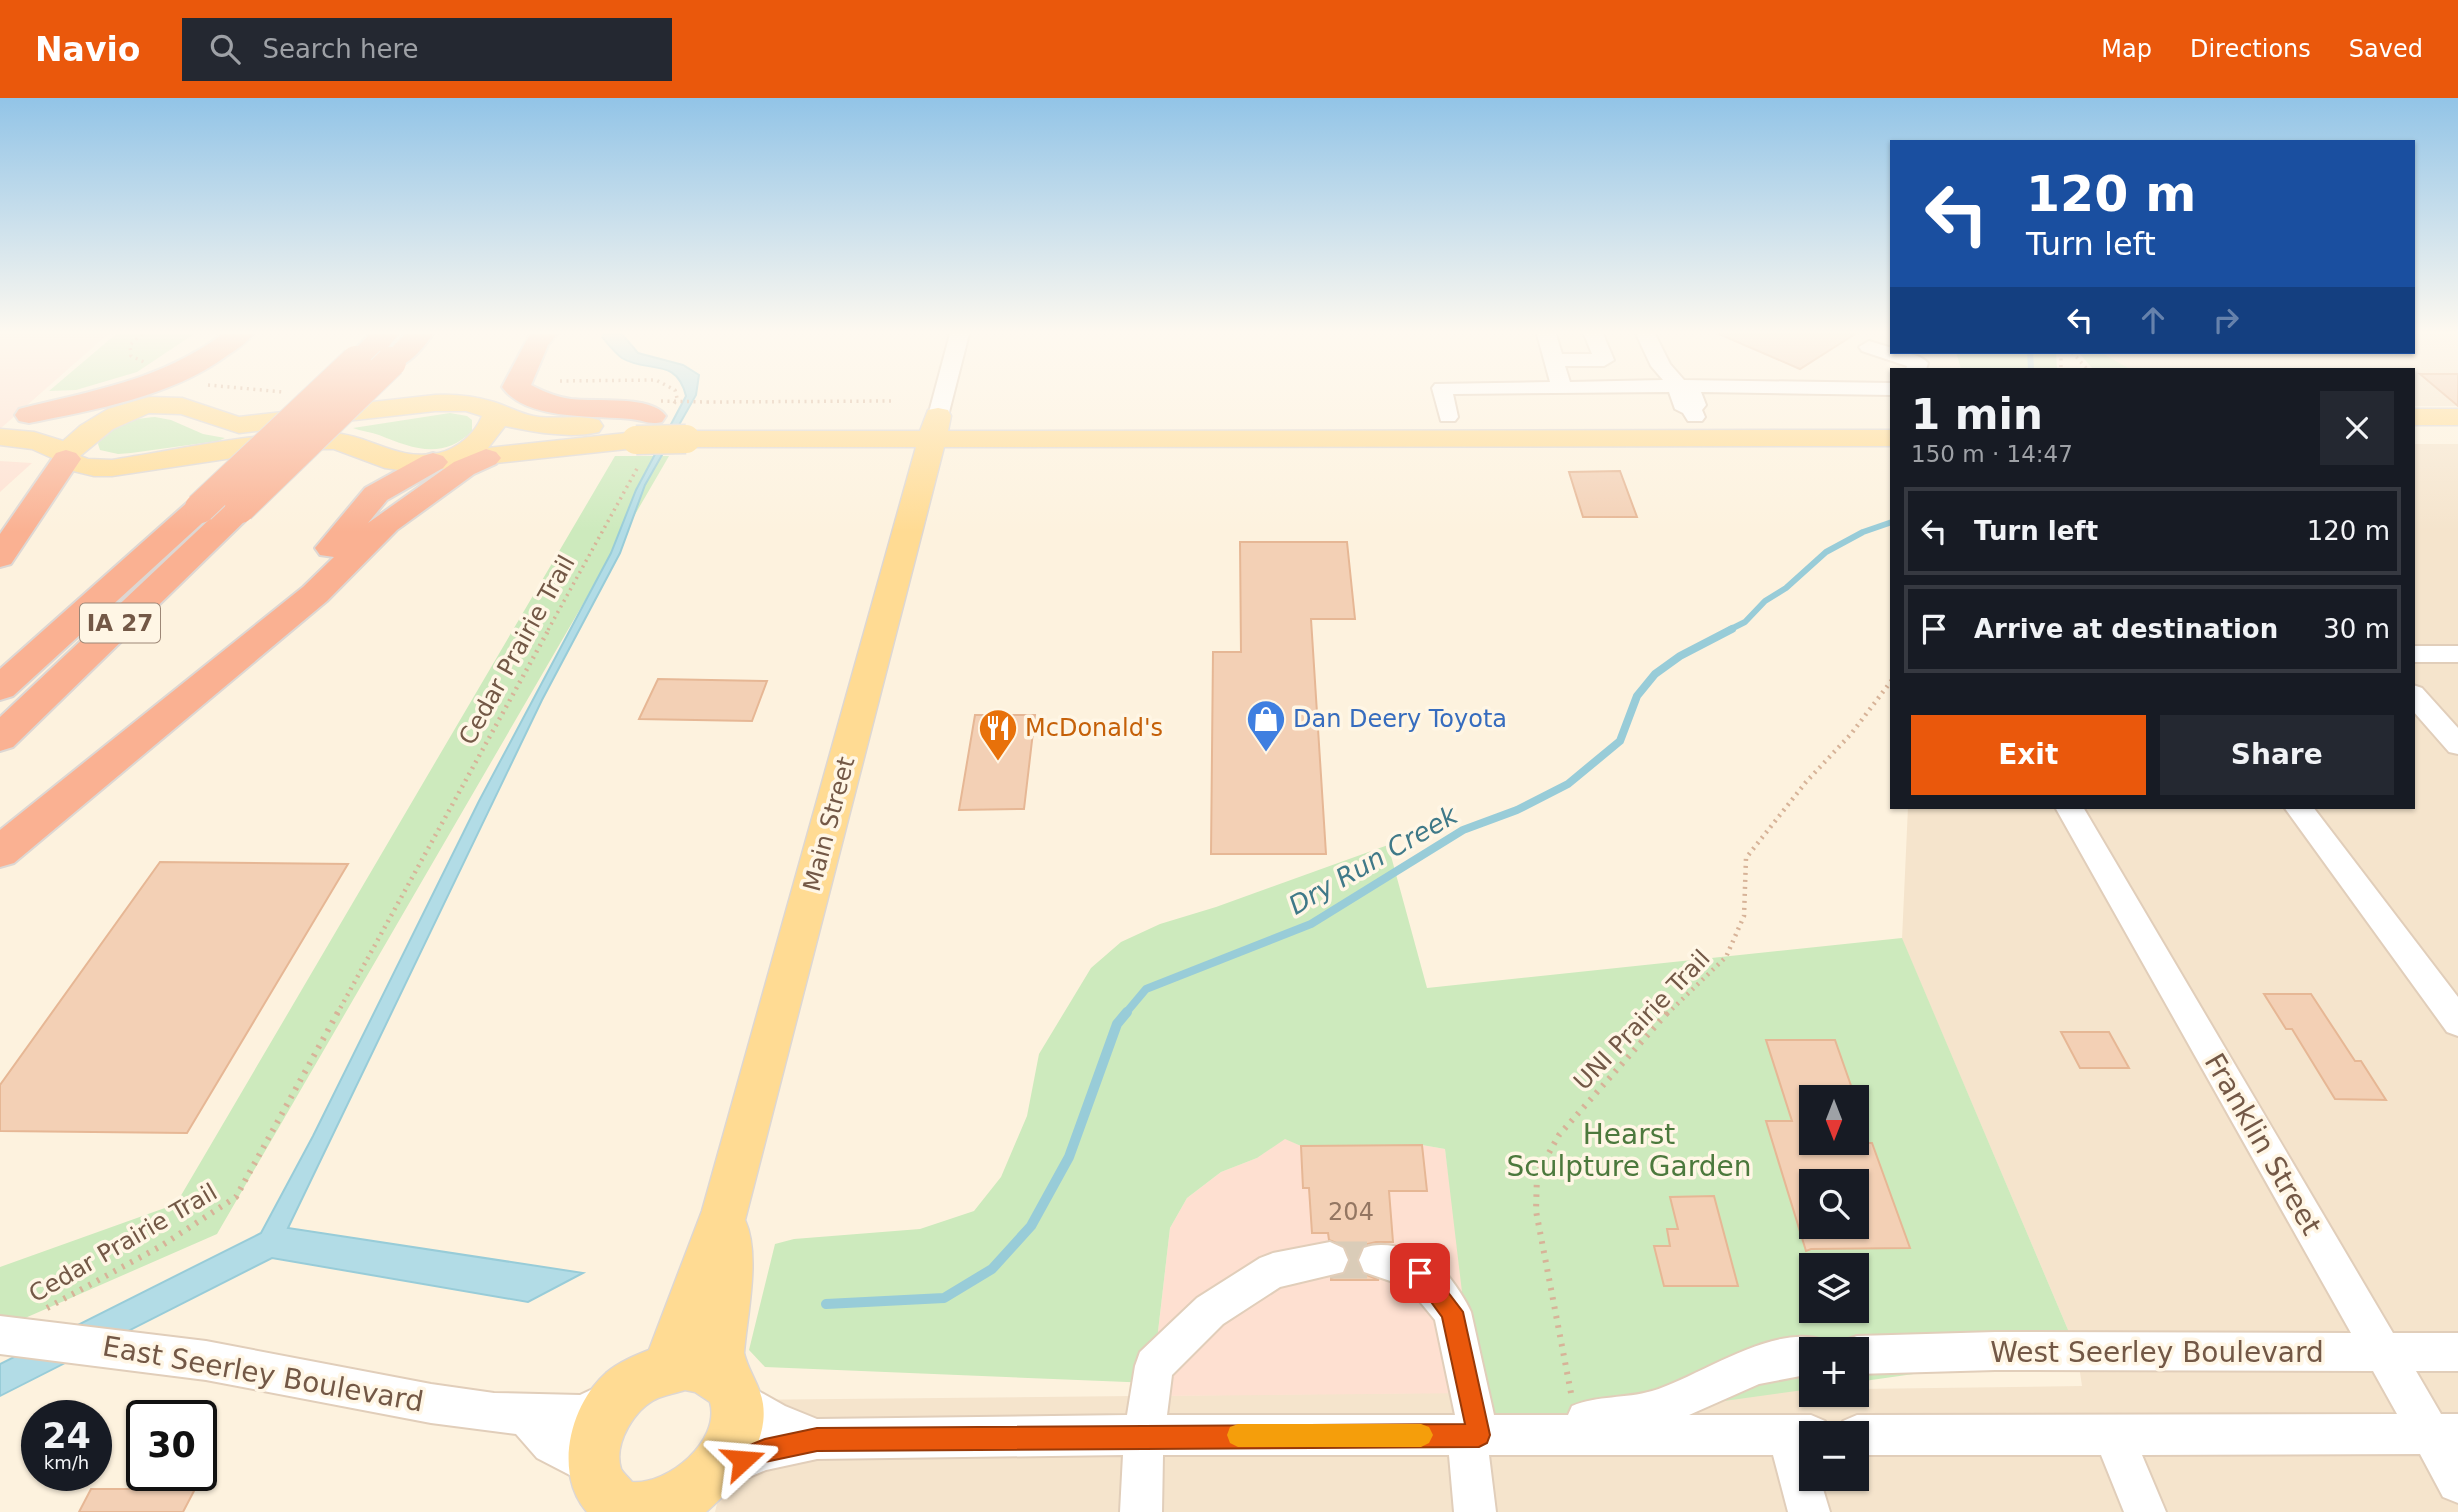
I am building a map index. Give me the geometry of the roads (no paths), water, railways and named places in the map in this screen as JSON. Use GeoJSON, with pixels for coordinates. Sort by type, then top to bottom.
{"type":"FeatureCollection","features":[{"type":"Feature","properties":{"kind":"highway"},"geometry":{"type":"LineString","coordinates":[[29,415],[102,400]]}},
{"type":"Feature","properties":{"kind":"highway"},"geometry":{"type":"LineString","coordinates":[[144,407],[154,400]]}},
{"type":"Feature","properties":{"kind":"highway","name":"IA 27"},"geometry":{"type":"LineString","coordinates":[[0,688],[200,508],[315,400]]}},
{"type":"Feature","properties":{"kind":"highway","name":"IA 27"},"geometry":{"type":"LineString","coordinates":[[0,738],[240,508],[340,400]]}},
{"type":"Feature","properties":{"kind":"highway"},"geometry":{"type":"LineString","coordinates":[[496,415],[507,400]]}},
{"type":"Feature","properties":{"kind":"highway"},"geometry":{"type":"LineString","coordinates":[[541,400],[568,406],[661,409]]}},
{"type":"Feature","properties":{"kind":"highway"},"geometry":{"type":"LineString","coordinates":[[0,557],[66,457]]}},
{"type":"Feature","properties":{"kind":"highway"},"geometry":{"type":"LineString","coordinates":[[0,852],[315,594],[386,523],[464,468],[486,458]]}},
{"type":"Feature","properties":{"kind":"highway"},"geometry":{"type":"LineString","coordinates":[[241,653],[376,494],[437,462]]}},
{"type":"Feature","properties":{"kind":"main road"},"geometry":{"type":"LineString","coordinates":[[935,426],[1448,417],[1687,401],[1890,418]]}},
{"type":"Feature","properties":{"kind":"main road"},"geometry":{"type":"LineString","coordinates":[[0,416],[186,407],[222,423],[239,425],[449,402],[480,405],[496,415],[540,425],[565,427],[627,424],[661,409],[697,419],[935,426],[1890,438]]}},
{"type":"Feature","properties":{"kind":"main road"},"geometry":{"type":"LineString","coordinates":[[66,457],[91,429],[144,407]]}},
{"type":"Feature","properties":{"kind":"main road"},"geometry":{"type":"LineString","coordinates":[[437,462],[468,450],[483,438],[496,415]]}},
{"type":"Feature","properties":{"kind":"main road"},"geometry":{"type":"LineString","coordinates":[[2415,417],[2458,417]]}},
{"type":"Feature","properties":{"kind":"main road"},"geometry":{"type":"LineString","coordinates":[[0,437],[27,438],[48,443],[83,467],[112,468],[293,441],[334,441],[359,447],[395,462],[437,462],[641,447],[697,419]]}},
{"type":"Feature","properties":{"kind":"main road","name":"Main Street"},"geometry":{"type":"LineString","coordinates":[[667,1371],[725,1211],[935,426]]}},
{"type":"Feature","properties":{"kind":"main road"},"geometry":{"type":"LineString","coordinates":[[2415,438],[2458,438]]}},
{"type":"Feature","properties":{"kind":"main road","name":"Main Street"},"geometry":{"type":"LineString","coordinates":[[725,1211],[728,1258],[719,1353],[729,1389]]}},
{"type":"Feature","properties":{"kind":"main road"},"geometry":{"type":"LineString","coordinates":[[685,1365],[706,1369],[729,1389],[738,1420],[733,1444],[721,1469],[703,1489],[678,1508],[657,1511],[634,1510],[614,1502],[598,1489],[594,1444],[603,1420],[618,1398],[639,1380],[685,1365]]}},
{"type":"Feature","properties":{"kind":"street"},"geometry":{"type":"LineString","coordinates":[[935,426],[942,400]]}},
{"type":"Feature","properties":{"kind":"street"},"geometry":{"type":"LineString","coordinates":[[1444,400],[1448,417]]}},
{"type":"Feature","properties":{"kind":"street"},"geometry":{"type":"LineString","coordinates":[[1677,400],[1704,400]]}},
{"type":"Feature","properties":{"kind":"street"},"geometry":{"type":"LineString","coordinates":[[2415,654],[2458,654]]}},
{"type":"Feature","properties":{"kind":"street"},"geometry":{"type":"LineString","coordinates":[[2415,696],[2458,745]]}},
{"type":"Feature","properties":{"kind":"street","name":"Franklin Street"},"geometry":{"type":"LineString","coordinates":[[2070,809],[2383,1352],[2444,1434],[2458,1482]]}},
{"type":"Feature","properties":{"kind":"street"},"geometry":{"type":"LineString","coordinates":[[2299,809],[2458,1022]]}},
{"type":"Feature","properties":{"kind":"street"},"geometry":{"type":"LineString","coordinates":[[1141,1512],[1144,1435],[1154,1366],[1210,1311],[1273,1271],[1330,1260]]}},
{"type":"Feature","properties":{"kind":"street"},"geometry":{"type":"LineString","coordinates":[[1377,1260],[1420,1273],[1452,1312],[1473,1435],[1475,1512]]}},
{"type":"Feature","properties":{"kind":"street","name":"East Seerley Boulevard"},"geometry":{"type":"LineString","coordinates":[[0,1335],[150,1351],[276,1372],[398,1398],[526,1415],[583,1415],[618,1398]]}},
{"type":"Feature","properties":{"kind":"street","name":"West Seerley Boulevard"},"geometry":{"type":"LineString","coordinates":[[1869,1354],[1995,1351],[2458,1352]]}},
{"type":"Feature","properties":{"kind":"street"},"geometry":{"type":"LineString","coordinates":[[1473,1435],[1652,1411],[1757,1365],[1799,1357]]}},
{"type":"Feature","properties":{"kind":"street"},"geometry":{"type":"LineString","coordinates":[[729,1389],[772,1421],[817,1439]]}},
{"type":"Feature","properties":{"kind":"street"},"geometry":{"type":"LineString","coordinates":[[526,1415],[551,1444],[598,1489]]}},
{"type":"Feature","properties":{"kind":"street"},"geometry":{"type":"LineString","coordinates":[[1869,1435],[2444,1434]]}},
{"type":"Feature","properties":{"kind":"street"},"geometry":{"type":"LineString","coordinates":[[721,1469],[765,1450],[817,1439],[1144,1435],[1799,1435]]}},
{"type":"Feature","properties":{"kind":"street"},"geometry":{"type":"LineString","coordinates":[[2112,1435],[2145,1512]]}},
{"type":"Feature","properties":{"kind":"street"},"geometry":{"type":"LineString","coordinates":[[1807,1491],[1809,1512]]}},
{"type":"Feature","properties":{"kind":"water"},"geometry":{"type":"Polygon","coordinates":[[[684,400],[693,400],[645,485],[620,553],[542,700],[288,1228],[583,1273],[528,1302],[272,1258],[0,1396],[0,1364],[261,1233],[313,1136],[479,801],[611,553],[636,490],[684,400]]]}},
{"type":"Feature","properties":{"kind":"waterway","name":"Dry Run Creek"},"geometry":{"type":"LineString","coordinates":[[1729,630],[1745,622],[1765,601],[1786,588],[1826,552],[1863,532],[1890,523]]}},
{"type":"Feature","properties":{"kind":"waterway","name":"Dry Run Creek"},"geometry":{"type":"LineString","coordinates":[[1125,1014],[1146,989],[1311,924],[1463,830],[1517,810],[1568,784],[1620,741],[1637,696],[1655,674],[1680,656],[1732,629]]}},
{"type":"Feature","properties":{"kind":"waterway","name":"Dry Run Creek"},"geometry":{"type":"LineString","coordinates":[[826,1304],[944,1298],[992,1269],[1031,1226],[1069,1157],[1117,1024],[1127,1012]]}},
{"type":"Feature","properties":{"kind":"tunnel"},"geometry":{"type":"LineString","coordinates":[[1330,1260],[1377,1260]]}},
{"type":"Feature","properties":{"kind":"place","name":"Dan Deery Toyota"},"geometry":{"type":"Point","coordinates":[1266,753]}},
{"type":"Feature","properties":{"kind":"place","name":"McDonald's"},"geometry":{"type":"Point","coordinates":[998,762]}},
{"type":"Feature","properties":{"kind":"park label","name":"Hearst Sculpture Garden"},"geometry":{"type":"Point","coordinates":[1629,1150]}}]}
